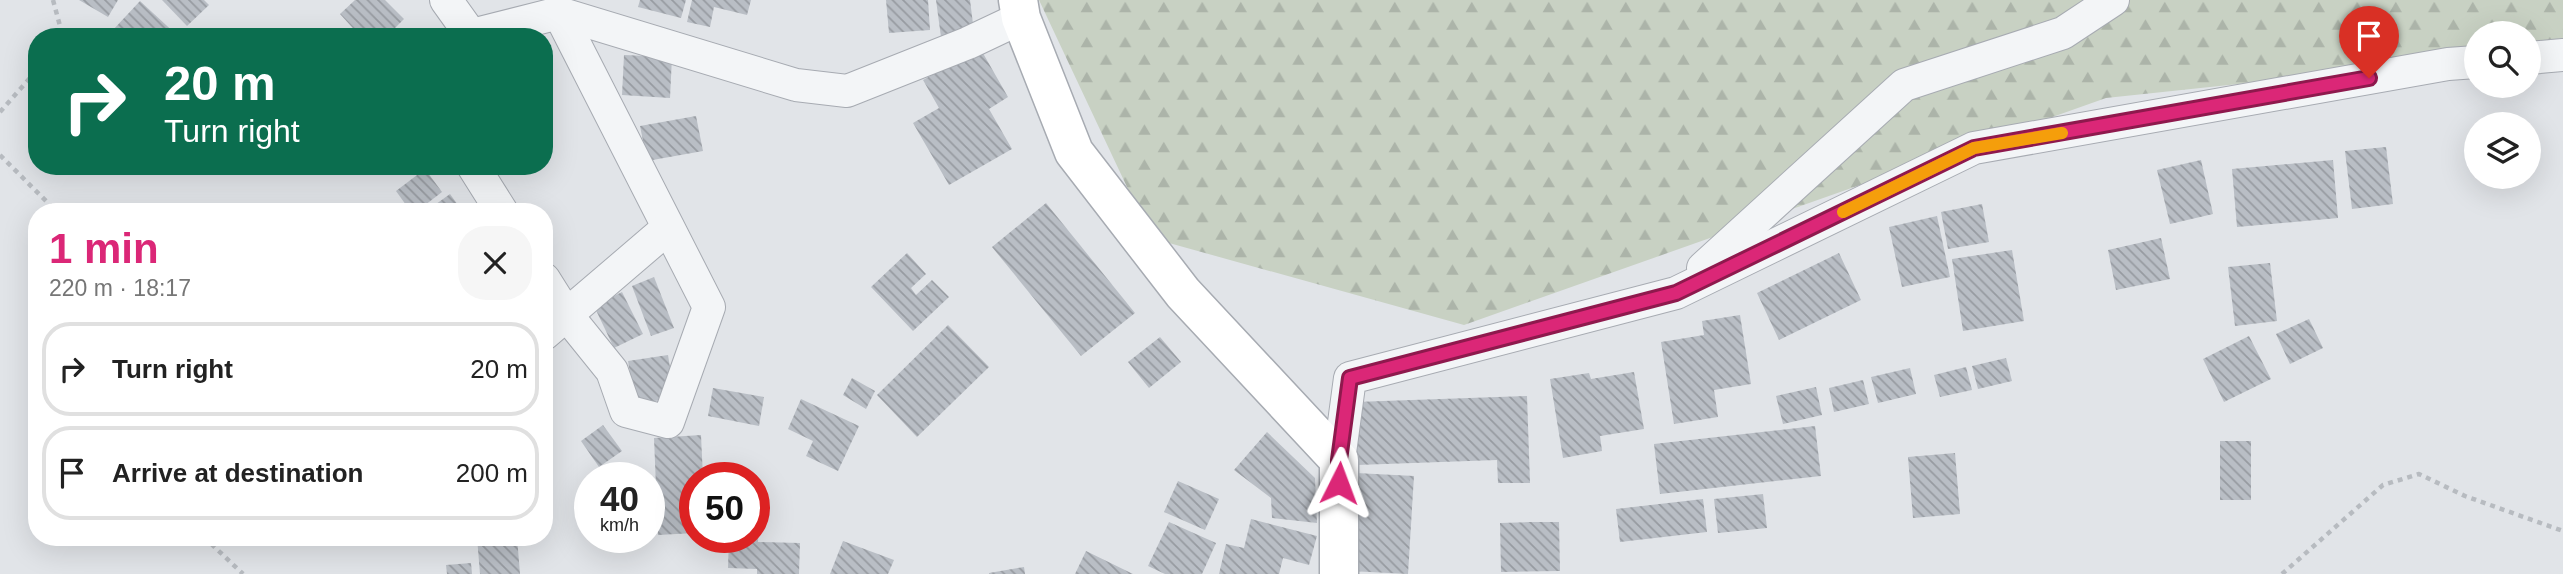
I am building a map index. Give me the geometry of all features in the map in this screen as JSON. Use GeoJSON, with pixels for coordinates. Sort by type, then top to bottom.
{"type":"FeatureCollection","features":[{"type":"Feature","properties":{"kind":"main road"},"geometry":{"type":"LineString","coordinates":[[1020,9],[1074,152],[1183,293],[1339,460],[1339,574]]}},
{"type":"Feature","properties":{"kind":"street"},"geometry":{"type":"LineString","coordinates":[[446,0],[463,28]]}},
{"type":"Feature","properties":{"kind":"street"},"geometry":{"type":"LineString","coordinates":[[1676,293],[1904,85],[2063,33],[2113,0]]}},
{"type":"Feature","properties":{"kind":"street"},"geometry":{"type":"LineString","coordinates":[[500,28],[559,13],[796,85],[846,90],[968,43],[1020,9]]}},
{"type":"Feature","properties":{"kind":"street"},"geometry":{"type":"LineString","coordinates":[[559,13],[709,307],[668,422],[626,411],[612,371],[555,324],[668,228]]}},
{"type":"Feature","properties":{"kind":"street"},"geometry":{"type":"LineString","coordinates":[[2541,57],[2563,55]]}},
{"type":"Feature","properties":{"kind":"street"},"geometry":{"type":"LineString","coordinates":[[1339,460],[1350,378],[1676,293],[1974,148],[2464,63]]}},
{"type":"Feature","properties":{"kind":"street"},"geometry":{"type":"LineString","coordinates":[[479,175],[496,203]]}},
{"type":"Feature","properties":{"kind":"path"},"geometry":{"type":"LineString","coordinates":[[53,0],[61,28]]}},
{"type":"Feature","properties":{"kind":"path"},"geometry":{"type":"LineString","coordinates":[[0,112],[28,80]]}},
{"type":"Feature","properties":{"kind":"path"},"geometry":{"type":"LineString","coordinates":[[0,155],[48,203]]}},
{"type":"Feature","properties":{"kind":"path"},"geometry":{"type":"LineString","coordinates":[[2282,574],[2383,485],[2420,474],[2465,496],[2563,531]]}},
{"type":"Feature","properties":{"kind":"path"},"geometry":{"type":"LineString","coordinates":[[213,546],[243,574]]}},
{"type":"Feature","properties":{"kind":"green space"},"geometry":{"type":"Polygon","coordinates":[[[1039,0],[2563,0],[2563,72],[2541,52],[2541,21],[2464,21],[2464,60],[2106,98],[1464,325],[1151,238],[1039,0]]]}},
{"type":"Feature","properties":{"kind":"building"},"geometry":{"type":"Polygon","coordinates":[[[79,0],[118,0],[108,17],[79,0]]]}},
{"type":"Feature","properties":{"kind":"building"},"geometry":{"type":"Polygon","coordinates":[[[162,0],[204,0],[209,5],[187,26],[162,0]]]}},
{"type":"Feature","properties":{"kind":"building"},"geometry":{"type":"Polygon","coordinates":[[[355,0],[385,0],[404,19],[395,28],[353,28],[340,14],[355,0]]]}},
{"type":"Feature","properties":{"kind":"building"},"geometry":{"type":"Polygon","coordinates":[[[640,0],[686,0],[681,18],[638,7],[640,0]]]}},
{"type":"Feature","properties":{"kind":"building"},"geometry":{"type":"Polygon","coordinates":[[[692,0],[751,0],[747,15],[714,7],[710,27],[687,22],[692,0]]]}},
{"type":"Feature","properties":{"kind":"building"},"geometry":{"type":"Polygon","coordinates":[[[886,0],[928,0],[930,30],[889,33],[886,0]]]}},
{"type":"Feature","properties":{"kind":"building"},"geometry":{"type":"Polygon","coordinates":[[[936,0],[970,0],[974,32],[941,37],[936,0]]]}},
{"type":"Feature","properties":{"kind":"building"},"geometry":{"type":"Polygon","coordinates":[[[140,1],[169,28],[115,28],[140,1]]]}},
{"type":"Feature","properties":{"kind":"building"},"geometry":{"type":"Polygon","coordinates":[[[980,48],[1008,97],[989,109],[1012,149],[949,185],[913,123],[939,108],[923,80],[980,48]]]}},
{"type":"Feature","properties":{"kind":"building"},"geometry":{"type":"Polygon","coordinates":[[[624,55],[672,57],[670,98],[622,95],[624,55]]]}},
{"type":"Feature","properties":{"kind":"building"},"geometry":{"type":"Polygon","coordinates":[[[696,116],[703,151],[647,161],[640,126],[696,116]]]}},
{"type":"Feature","properties":{"kind":"building"},"geometry":{"type":"Polygon","coordinates":[[[2386,147],[2393,204],[2352,209],[2345,151],[2386,147]]]}},
{"type":"Feature","properties":{"kind":"building"},"geometry":{"type":"Polygon","coordinates":[[[2201,160],[2213,214],[2170,224],[2157,170],[2201,160]]]}},
{"type":"Feature","properties":{"kind":"building"},"geometry":{"type":"Polygon","coordinates":[[[2333,160],[2338,218],[2237,227],[2232,169],[2333,160]]]}},
{"type":"Feature","properties":{"kind":"building"},"geometry":{"type":"Polygon","coordinates":[[[417,175],[429,175],[442,192],[428,203],[405,203],[396,191],[417,175]]]}},
{"type":"Feature","properties":{"kind":"building"},"geometry":{"type":"Polygon","coordinates":[[[450,194],[456,203],[438,203],[450,194]]]}},
{"type":"Feature","properties":{"kind":"building"},"geometry":{"type":"Polygon","coordinates":[[[1046,203],[1135,313],[1081,356],[992,247],[1046,203]]]}},
{"type":"Feature","properties":{"kind":"building"},"geometry":{"type":"Polygon","coordinates":[[[1982,204],[1989,242],[1948,249],[1941,212],[1982,204]]]}},
{"type":"Feature","properties":{"kind":"building"},"geometry":{"type":"Polygon","coordinates":[[[1937,216],[1950,277],[1902,287],[1889,227],[1937,216]]]}},
{"type":"Feature","properties":{"kind":"building"},"geometry":{"type":"Polygon","coordinates":[[[2161,238],[2170,279],[2116,290],[2108,250],[2161,238]]]}},
{"type":"Feature","properties":{"kind":"building"},"geometry":{"type":"Polygon","coordinates":[[[2012,250],[2024,321],[1963,331],[1952,259],[2012,250]]]}},
{"type":"Feature","properties":{"kind":"building"},"geometry":{"type":"Polygon","coordinates":[[[907,253],[926,274],[911,288],[916,295],[932,280],[949,297],[913,331],[871,287],[907,253]]]}},
{"type":"Feature","properties":{"kind":"building"},"geometry":{"type":"Polygon","coordinates":[[[1839,253],[1861,300],[1779,340],[1757,293],[1839,253]]]}},
{"type":"Feature","properties":{"kind":"building"},"geometry":{"type":"Polygon","coordinates":[[[2270,263],[2277,321],[2235,326],[2228,267],[2270,263]]]}},
{"type":"Feature","properties":{"kind":"building"},"geometry":{"type":"Polygon","coordinates":[[[654,277],[674,328],[651,336],[632,286],[654,277]]]}},
{"type":"Feature","properties":{"kind":"building"},"geometry":{"type":"Polygon","coordinates":[[[622,292],[643,334],[614,348],[594,306],[622,292]]]}},
{"type":"Feature","properties":{"kind":"building"},"geometry":{"type":"Polygon","coordinates":[[[1740,315],[1751,384],[1714,390],[1718,417],[1674,424],[1661,342],[1704,335],[1702,321],[1740,315]]]}},
{"type":"Feature","properties":{"kind":"building"},"geometry":{"type":"Polygon","coordinates":[[[2309,319],[2323,348],[2290,364],[2276,334],[2309,319]]]}},
{"type":"Feature","properties":{"kind":"building"},"geometry":{"type":"Polygon","coordinates":[[[948,325],[989,367],[917,437],[877,395],[948,325]]]}},
{"type":"Feature","properties":{"kind":"building"},"geometry":{"type":"Polygon","coordinates":[[[2249,336],[2271,379],[2224,402],[2203,359],[2249,336]]]}},
{"type":"Feature","properties":{"kind":"building"},"geometry":{"type":"Polygon","coordinates":[[[1160,337],[1181,362],[1149,388],[1128,362],[1160,337]]]}},
{"type":"Feature","properties":{"kind":"building"},"geometry":{"type":"Polygon","coordinates":[[[668,355],[675,398],[635,404],[628,361],[668,355]]]}},
{"type":"Feature","properties":{"kind":"building"},"geometry":{"type":"Polygon","coordinates":[[[2006,358],[2012,381],[1978,389],[1972,366],[2006,358]]]}},
{"type":"Feature","properties":{"kind":"building"},"geometry":{"type":"Polygon","coordinates":[[[1966,367],[1972,390],[1940,397],[1934,375],[1966,367]]]}},
{"type":"Feature","properties":{"kind":"building"},"geometry":{"type":"Polygon","coordinates":[[[1910,368],[1916,394],[1878,403],[1871,377],[1910,368]]]}},
{"type":"Feature","properties":{"kind":"building"},"geometry":{"type":"Polygon","coordinates":[[[1634,372],[1644,429],[1600,436],[1602,451],[1563,458],[1550,379],[1589,373],[1591,379],[1634,372]]]}},
{"type":"Feature","properties":{"kind":"building"},"geometry":{"type":"Polygon","coordinates":[[[852,378],[875,391],[866,409],[843,395],[852,378]]]}},
{"type":"Feature","properties":{"kind":"building"},"geometry":{"type":"Polygon","coordinates":[[[1863,380],[1869,404],[1834,412],[1829,388],[1863,380]]]}},
{"type":"Feature","properties":{"kind":"building"},"geometry":{"type":"Polygon","coordinates":[[[1816,387],[1822,415],[1783,424],[1776,396],[1816,387]]]}},
{"type":"Feature","properties":{"kind":"building"},"geometry":{"type":"Polygon","coordinates":[[[713,388],[764,397],[759,426],[708,416],[713,388]]]}},
{"type":"Feature","properties":{"kind":"building"},"geometry":{"type":"Polygon","coordinates":[[[1527,396],[1530,483],[1498,483],[1497,460],[1357,465],[1355,402],[1527,396]]]}},
{"type":"Feature","properties":{"kind":"building"},"geometry":{"type":"Polygon","coordinates":[[[801,399],[859,426],[838,471],[806,456],[813,441],[788,429],[801,399]]]}},
{"type":"Feature","properties":{"kind":"building"},"geometry":{"type":"Polygon","coordinates":[[[603,425],[622,451],[606,462],[596,462],[581,441],[603,425]]]}},
{"type":"Feature","properties":{"kind":"building"},"geometry":{"type":"Polygon","coordinates":[[[1815,426],[1821,476],[1660,494],[1654,444],[1815,426]]]}},
{"type":"Feature","properties":{"kind":"building"},"geometry":{"type":"Polygon","coordinates":[[[1267,432],[1315,478],[1317,523],[1272,518],[1271,498],[1234,470],[1267,432]]]}},
{"type":"Feature","properties":{"kind":"building"},"geometry":{"type":"Polygon","coordinates":[[[701,435],[702,462],[679,462],[679,534],[665,535],[665,462],[655,462],[654,438],[701,435]]]}},
{"type":"Feature","properties":{"kind":"building"},"geometry":{"type":"Polygon","coordinates":[[[2220,441],[2251,441],[2251,500],[2220,500],[2220,441]]]}},
{"type":"Feature","properties":{"kind":"building"},"geometry":{"type":"Polygon","coordinates":[[[1955,453],[1960,514],[1913,518],[1908,457],[1955,453]]]}},
{"type":"Feature","properties":{"kind":"building"},"geometry":{"type":"Polygon","coordinates":[[[1356,473],[1414,476],[1408,574],[1350,571],[1356,473]]]}},
{"type":"Feature","properties":{"kind":"building"},"geometry":{"type":"Polygon","coordinates":[[[1178,481],[1219,499],[1205,530],[1164,512],[1178,481]]]}},
{"type":"Feature","properties":{"kind":"building"},"geometry":{"type":"Polygon","coordinates":[[[1763,494],[1767,528],[1718,533],[1714,499],[1763,494]]]}},
{"type":"Feature","properties":{"kind":"building"},"geometry":{"type":"Polygon","coordinates":[[[1703,499],[1707,532],[1620,542],[1616,509],[1703,499]]]}},
{"type":"Feature","properties":{"kind":"building"},"geometry":{"type":"Polygon","coordinates":[[[1251,519],[1317,536],[1309,565],[1283,558],[1279,574],[1219,574],[1226,544],[1244,548],[1251,519]]]}},
{"type":"Feature","properties":{"kind":"building"},"geometry":{"type":"Polygon","coordinates":[[[1169,522],[1216,543],[1202,574],[1165,574],[1148,566],[1169,522]]]}},
{"type":"Feature","properties":{"kind":"building"},"geometry":{"type":"Polygon","coordinates":[[[1559,522],[1560,571],[1501,572],[1500,523],[1559,522]]]}},
{"type":"Feature","properties":{"kind":"building"},"geometry":{"type":"Polygon","coordinates":[[[843,541],[894,560],[888,574],[830,574],[843,541]]]}},
{"type":"Feature","properties":{"kind":"building"},"geometry":{"type":"Polygon","coordinates":[[[770,542],[800,543],[799,574],[757,574],[757,569],[728,568],[728,553],[770,553],[770,542]]]}},
{"type":"Feature","properties":{"kind":"building"},"geometry":{"type":"Polygon","coordinates":[[[478,546],[518,546],[520,574],[480,574],[478,546]]]}},
{"type":"Feature","properties":{"kind":"building"},"geometry":{"type":"Polygon","coordinates":[[[1086,551],[1133,574],[1075,574],[1086,551]]]}},
{"type":"Feature","properties":{"kind":"building"},"geometry":{"type":"Polygon","coordinates":[[[471,563],[472,574],[447,574],[446,565],[471,563]]]}},
{"type":"Feature","properties":{"kind":"building"},"geometry":{"type":"Polygon","coordinates":[[[1024,567],[1025,574],[989,574],[989,573],[1024,567]]]}},
{"type":"Feature","properties":{"kind":"slow traffic"},"geometry":{"type":"LineString","coordinates":[[1843,212],[1974,148],[2062,133]]}},
{"type":"Feature","properties":{"kind":"route"},"geometry":{"type":"LineString","coordinates":[[1339,483],[1339,460],[1350,378],[1676,293],[1974,148],[2369,78]]}}]}
